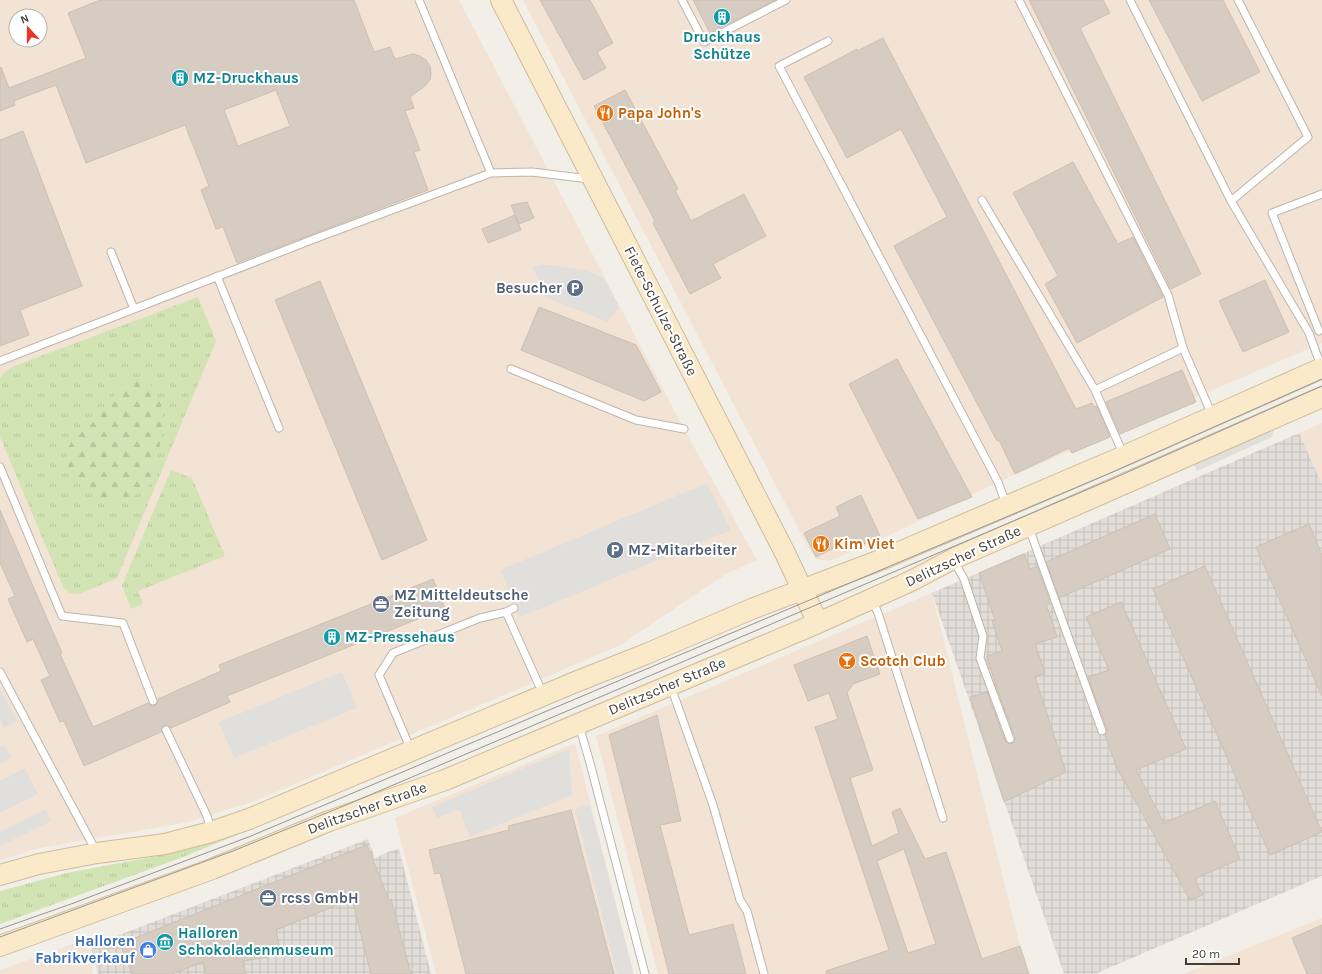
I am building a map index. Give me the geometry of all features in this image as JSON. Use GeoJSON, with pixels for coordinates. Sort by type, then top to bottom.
{"type":"FeatureCollection","features":[{"type":"Feature","properties":{"kind":"main road","name":"Fiete-Schulze-Straße"},"geometry":{"type":"LineString","coordinates":[[500,0],[785,553],[818,623]]}},
{"type":"Feature","properties":{"kind":"main road","name":"Delitzscher Straße"},"geometry":{"type":"LineString","coordinates":[[0,875],[39,864],[97,853],[165,844],[212,832],[249,819],[754,608],[883,559],[1124,456],[1322,368]]}},
{"type":"Feature","properties":{"kind":"main road","name":"Delitzscher Straße"},"geometry":{"type":"LineString","coordinates":[[0,946],[212,869],[329,821],[445,780],[818,623],[911,581],[953,559],[1322,398]]}},
{"type":"Feature","properties":{"kind":"lane"},"geometry":{"type":"LineString","coordinates":[[419,0],[491,173]]}},
{"type":"Feature","properties":{"kind":"lane"},"geometry":{"type":"LineString","coordinates":[[682,0],[704,42],[786,0]]}},
{"type":"Feature","properties":{"kind":"lane"},"geometry":{"type":"LineString","coordinates":[[1019,0],[1168,295],[1183,348],[1204,401],[1213,417]]}},
{"type":"Feature","properties":{"kind":"lane"},"geometry":{"type":"LineString","coordinates":[[1130,0],[1231,201],[1309,333],[1322,368]]}},
{"type":"Feature","properties":{"kind":"lane"},"geometry":{"type":"LineString","coordinates":[[1231,201],[1308,137],[1238,0]]}},
{"type":"Feature","properties":{"kind":"lane"},"geometry":{"type":"LineString","coordinates":[[828,41],[779,66],[998,482],[1007,506]]}},
{"type":"Feature","properties":{"kind":"lane"},"geometry":{"type":"LineString","coordinates":[[0,361],[217,276],[491,173],[532,172],[594,180]]}},
{"type":"Feature","properties":{"kind":"lane"},"geometry":{"type":"LineString","coordinates":[[1309,333],[1321,330],[1272,214],[1322,194]]}},
{"type":"Feature","properties":{"kind":"lane"},"geometry":{"type":"LineString","coordinates":[[982,200],[1095,390],[1124,456]]}},
{"type":"Feature","properties":{"kind":"lane"},"geometry":{"type":"LineString","coordinates":[[111,252],[134,309]]}},
{"type":"Feature","properties":{"kind":"lane"},"geometry":{"type":"LineString","coordinates":[[217,276],[279,428]]}},
{"type":"Feature","properties":{"kind":"lane"},"geometry":{"type":"LineString","coordinates":[[1095,390],[1183,348]]}},
{"type":"Feature","properties":{"kind":"lane"},"geometry":{"type":"LineString","coordinates":[[511,368],[636,420],[684,429]]}},
{"type":"Feature","properties":{"kind":"lane"},"geometry":{"type":"LineString","coordinates":[[0,467],[62,616],[122,622],[153,701]]}},
{"type":"Feature","properties":{"kind":"lane"},"geometry":{"type":"LineString","coordinates":[[1028,526],[1102,731]]}},
{"type":"Feature","properties":{"kind":"lane"},"geometry":{"type":"LineString","coordinates":[[953,559],[964,579],[983,636],[980,658],[1010,739]]}},
{"type":"Feature","properties":{"kind":"lane"},"geometry":{"type":"LineString","coordinates":[[872,598],[943,818]]}},
{"type":"Feature","properties":{"kind":"lane"},"geometry":{"type":"LineString","coordinates":[[412,751],[379,675],[393,652],[480,618],[506,612],[514,608]]}},
{"type":"Feature","properties":{"kind":"lane"},"geometry":{"type":"LineString","coordinates":[[506,612],[544,696]]}},
{"type":"Feature","properties":{"kind":"lane"},"geometry":{"type":"LineString","coordinates":[[0,672],[97,853]]}},
{"type":"Feature","properties":{"kind":"lane"},"geometry":{"type":"LineString","coordinates":[[670,685],[713,805],[740,900],[748,912],[764,974]]}},
{"type":"Feature","properties":{"kind":"lane"},"geometry":{"type":"LineString","coordinates":[[578,723],[646,974]]}},
{"type":"Feature","properties":{"kind":"lane"},"geometry":{"type":"LineString","coordinates":[[166,730],[207,816],[212,832]]}},
{"type":"Feature","properties":{"kind":"shaded area"},"geometry":{"type":"Polygon","coordinates":[[[0,0],[459,0],[684,429],[757,560],[726,574],[620,645],[252,802],[188,822],[40,848],[0,860],[0,0]]]}},
{"type":"Feature","properties":{"kind":"shaded area"},"geometry":{"type":"Polygon","coordinates":[[[523,0],[1322,0],[1322,343],[998,482],[890,535],[830,561],[816,559],[807,545],[523,0]]]}},
{"type":"Feature","properties":{"kind":"shaded area","name":"Besucher"},"geometry":{"type":"Polygon","coordinates":[[[541,264],[584,270],[604,278],[619,307],[608,322],[545,297],[533,267],[541,264]]]}},
{"type":"Feature","properties":{"kind":"shaded area"},"geometry":{"type":"Polygon","coordinates":[[[1322,423],[1322,484],[1299,433],[1322,423]]]}},
{"type":"Feature","properties":{"kind":"shaded area"},"geometry":{"type":"Polygon","coordinates":[[[1274,429],[1272,437],[1197,471],[1194,464],[1274,429]]]}},
{"type":"Feature","properties":{"kind":"shaded area"},"geometry":{"type":"Polygon","coordinates":[[[1299,433],[1322,484],[1322,876],[1095,974],[1064,974],[932,593],[1299,433]]]}},
{"type":"Feature","properties":{"kind":"shaded area","name":"MZ-Mitarbeiter"},"geometry":{"type":"Polygon","coordinates":[[[707,483],[731,530],[520,617],[500,570],[707,483]]]}},
{"type":"Feature","properties":{"kind":"shaded area"},"geometry":{"type":"Polygon","coordinates":[[[932,593],[1027,974],[658,974],[596,736],[932,593]]]}},
{"type":"Feature","properties":{"kind":"shaded area"},"geometry":{"type":"Polygon","coordinates":[[[342,672],[357,708],[234,758],[219,722],[342,672]]]}},
{"type":"Feature","properties":{"kind":"shaded area"},"geometry":{"type":"Polygon","coordinates":[[[0,689],[17,721],[4,728],[0,720],[0,689]]]}},
{"type":"Feature","properties":{"kind":"shaded area"},"geometry":{"type":"Polygon","coordinates":[[[575,743],[634,974],[436,974],[395,818],[575,743]]]}},
{"type":"Feature","properties":{"kind":"shaded area"},"geometry":{"type":"Polygon","coordinates":[[[5,745],[12,758],[0,763],[0,747],[5,745]]]}},
{"type":"Feature","properties":{"kind":"shaded area"},"geometry":{"type":"Polygon","coordinates":[[[569,749],[572,795],[470,837],[459,809],[437,818],[432,807],[569,749]]]}},
{"type":"Feature","properties":{"kind":"shaded area"},"geometry":{"type":"Polygon","coordinates":[[[25,768],[38,794],[0,813],[0,781],[25,768]]]}},
{"type":"Feature","properties":{"kind":"shaded area"},"geometry":{"type":"Polygon","coordinates":[[[590,805],[633,972],[632,974],[617,974],[575,809],[590,805]]]}},
{"type":"Feature","properties":{"kind":"shaded area"},"geometry":{"type":"Polygon","coordinates":[[[46,809],[51,821],[0,846],[0,832],[46,809]]]}},
{"type":"Feature","properties":{"kind":"shaded area"},"geometry":{"type":"Polygon","coordinates":[[[368,839],[375,858],[390,851],[399,849],[431,974],[98,974],[91,946],[368,839]]]}},
{"type":"Feature","properties":{"kind":"shaded area"},"geometry":{"type":"Polygon","coordinates":[[[1322,918],[1322,974],[1184,974],[1322,918]]]}},
{"type":"Feature","properties":{"kind":"shaded area"},"geometry":{"type":"Polygon","coordinates":[[[87,939],[93,974],[0,974],[0,970],[87,939]]]}},
{"type":"Feature","properties":{"kind":"green space"},"geometry":{"type":"Polygon","coordinates":[[[198,297],[216,341],[117,578],[79,594],[70,593],[63,587],[0,437],[0,377],[14,366],[198,297]]]}},
{"type":"Feature","properties":{"kind":"green space"},"geometry":{"type":"Polygon","coordinates":[[[135,377],[144,379],[153,387],[162,410],[162,431],[154,474],[148,486],[126,501],[108,501],[88,492],[73,476],[67,456],[69,446],[101,414],[123,383],[135,377]]]}},
{"type":"Feature","properties":{"kind":"green space"},"geometry":{"type":"Polygon","coordinates":[[[171,470],[192,478],[225,556],[138,591],[143,604],[131,609],[122,585],[171,470]]]}},
{"type":"Feature","properties":{"kind":"green space"},"geometry":{"type":"Polygon","coordinates":[[[414,755],[416,761],[183,857],[0,924],[0,891],[67,873],[178,852],[253,824],[414,755]]]}},
{"type":"Feature","properties":{"kind":"building"},"geometry":{"type":"Polygon","coordinates":[[[100,0],[354,0],[374,52],[390,47],[395,59],[413,54],[426,60],[430,66],[430,80],[425,86],[410,97],[414,108],[405,111],[420,150],[414,152],[428,190],[237,263],[223,227],[216,229],[201,190],[209,186],[185,125],[86,163],[56,85],[14,101],[15,105],[0,111],[1,67],[9,88],[86,58],[68,13],[100,0]],[[276,90],[224,110],[238,146],[290,126],[276,90]]]}},
{"type":"Feature","properties":{"kind":"building"},"geometry":{"type":"Polygon","coordinates":[[[540,0],[590,0],[613,43],[597,52],[606,68],[584,80],[540,0]]]}},
{"type":"Feature","properties":{"kind":"building","name":"Druckhaus Schütze"},"geometry":{"type":"Polygon","coordinates":[[[693,0],[775,0],[710,33],[693,0]]]}},
{"type":"Feature","properties":{"kind":"building"},"geometry":{"type":"Polygon","coordinates":[[[1029,0],[1103,0],[1110,13],[1080,28],[1201,274],[1171,289],[1029,0]]]}},
{"type":"Feature","properties":{"kind":"building"},"geometry":{"type":"Polygon","coordinates":[[[1149,0],[1223,0],[1260,72],[1202,101],[1149,0]]]}},
{"type":"Feature","properties":{"kind":"building"},"geometry":{"type":"Polygon","coordinates":[[[883,38],[1076,409],[1092,403],[1094,407],[1097,406],[1110,437],[1072,453],[1069,448],[1015,474],[999,440],[997,441],[894,246],[947,217],[901,129],[847,158],[804,77],[857,49],[857,51],[883,38]]]}},
{"type":"Feature","properties":{"kind":"building"},"geometry":{"type":"Polygon","coordinates":[[[625,90],[678,189],[675,190],[691,221],[744,194],[766,236],[713,264],[721,278],[690,294],[653,223],[655,221],[594,106],[625,90]]]}},
{"type":"Feature","properties":{"kind":"building"},"geometry":{"type":"Polygon","coordinates":[[[23,131],[82,286],[20,310],[29,335],[0,346],[0,140],[23,131]]]}},
{"type":"Feature","properties":{"kind":"building"},"geometry":{"type":"Polygon","coordinates":[[[1073,162],[1118,244],[1133,237],[1163,297],[1077,343],[1045,284],[1058,276],[1013,193],[1073,162]]]}},
{"type":"Feature","properties":{"kind":"building"},"geometry":{"type":"Polygon","coordinates":[[[527,202],[534,218],[519,224],[511,205],[527,202]]]}},
{"type":"Feature","properties":{"kind":"building"},"geometry":{"type":"Polygon","coordinates":[[[515,215],[521,230],[488,243],[482,229],[515,215]]]}},
{"type":"Feature","properties":{"kind":"building"},"geometry":{"type":"Polygon","coordinates":[[[1265,280],[1289,332],[1243,352],[1219,301],[1265,280]]]}},
{"type":"Feature","properties":{"kind":"building"},"geometry":{"type":"Polygon","coordinates":[[[320,281],[427,540],[382,560],[275,300],[320,281]]]}},
{"type":"Feature","properties":{"kind":"building"},"geometry":{"type":"Polygon","coordinates":[[[539,307],[636,345],[661,392],[644,401],[521,350],[539,307]]]}},
{"type":"Feature","properties":{"kind":"building"},"geometry":{"type":"Polygon","coordinates":[[[897,359],[972,497],[918,519],[849,384],[897,359]]]}},
{"type":"Feature","properties":{"kind":"building"},"geometry":{"type":"Polygon","coordinates":[[[1182,370],[1196,402],[1120,434],[1106,402],[1182,370]]]}},
{"type":"Feature","properties":{"kind":"building"},"geometry":{"type":"Polygon","coordinates":[[[861,495],[880,536],[856,548],[852,539],[816,557],[804,533],[840,516],[836,507],[861,495]]]}},
{"type":"Feature","properties":{"kind":"building"},"geometry":{"type":"Polygon","coordinates":[[[0,510],[62,653],[60,654],[93,727],[148,703],[152,706],[155,705],[158,702],[158,699],[221,671],[219,665],[433,579],[445,608],[227,696],[230,702],[171,728],[164,725],[161,732],[84,766],[64,721],[60,722],[41,680],[50,676],[33,639],[27,642],[8,599],[15,596],[0,563],[0,510]]]}},
{"type":"Feature","properties":{"kind":"building"},"geometry":{"type":"Polygon","coordinates":[[[1155,514],[1170,549],[1059,598],[1046,562],[1155,514]]]}},
{"type":"Feature","properties":{"kind":"building"},"geometry":{"type":"Polygon","coordinates":[[[1309,524],[1322,555],[1322,696],[1256,547],[1309,524]]]}},
{"type":"Feature","properties":{"kind":"building"},"geometry":{"type":"Polygon","coordinates":[[[1024,554],[1030,569],[1037,566],[1050,602],[1046,604],[1057,637],[1035,644],[1045,673],[1035,677],[1066,772],[1004,802],[970,697],[987,692],[1005,741],[1009,744],[1014,742],[1015,737],[997,689],[987,656],[1002,651],[992,621],[995,620],[979,573],[1024,554]]]}},
{"type":"Feature","properties":{"kind":"building"},"geometry":{"type":"Polygon","coordinates":[[[1205,566],[1322,832],[1270,855],[1153,589],[1205,566]]]}},
{"type":"Feature","properties":{"kind":"building"},"geometry":{"type":"Polygon","coordinates":[[[1121,602],[1186,749],[1136,770],[1164,823],[1215,801],[1240,859],[1194,879],[1203,895],[1190,900],[1117,768],[1105,735],[1107,729],[1088,677],[1109,670],[1086,617],[1121,602]]]}},
{"type":"Feature","properties":{"kind":"building"},"geometry":{"type":"Polygon","coordinates":[[[867,636],[880,674],[853,684],[847,693],[873,770],[850,778],[872,846],[899,833],[892,812],[900,808],[925,859],[946,852],[982,959],[1020,946],[1029,974],[826,974],[826,971],[889,950],[815,727],[838,719],[829,693],[808,701],[794,665],[867,636]],[[904,849],[877,861],[908,953],[936,944],[904,849]]]}},
{"type":"Feature","properties":{"kind":"building"},"geometry":{"type":"Polygon","coordinates":[[[657,715],[681,821],[660,825],[689,935],[733,924],[746,974],[669,974],[609,735],[657,715]]]}},
{"type":"Feature","properties":{"kind":"building"},"geometry":{"type":"Polygon","coordinates":[[[571,810],[614,974],[466,974],[440,873],[435,874],[429,850],[509,830],[508,826],[571,810]]]}},
{"type":"Feature","properties":{"kind":"building"},"geometry":{"type":"Polygon","coordinates":[[[367,845],[389,900],[391,899],[411,974],[371,974],[352,899],[276,930],[281,955],[243,961],[246,974],[206,974],[203,962],[172,974],[132,974],[122,949],[125,942],[367,845]]]}},
{"type":"Feature","properties":{"kind":"building"},"geometry":{"type":"Polygon","coordinates":[[[1322,925],[1322,974],[1307,974],[1292,938],[1322,925]]]}},
{"type":"Feature","properties":{"kind":"tram line"},"geometry":{"type":"LineString","coordinates":[[0,929],[71,904],[251,836],[1108,474],[1322,379]]}},
{"type":"Feature","properties":{"kind":"tram line"},"geometry":{"type":"LineString","coordinates":[[0,937],[233,851],[351,803],[1112,479],[1322,386]]}},
{"type":"Feature","properties":{"kind":"place","name":"Druckhaus Schütze"},"geometry":{"type":"Point","coordinates":[722,17]}},
{"type":"Feature","properties":{"kind":"place","name":"MZ-Druckhaus"},"geometry":{"type":"Point","coordinates":[180,78]}},
{"type":"Feature","properties":{"kind":"place","name":"Papa John's"},"geometry":{"type":"Point","coordinates":[605,113]}},
{"type":"Feature","properties":{"kind":"place","name":"Besucher"},"geometry":{"type":"Point","coordinates":[575,288]}},
{"type":"Feature","properties":{"kind":"place","name":"Kim Viet"},"geometry":{"type":"Point","coordinates":[821,544]}},
{"type":"Feature","properties":{"kind":"place","name":"MZ-Mitarbeiter"},"geometry":{"type":"Point","coordinates":[615,550]}},
{"type":"Feature","properties":{"kind":"place","name":"MZ Mitteldeutsche Zeitung"},"geometry":{"type":"Point","coordinates":[381,604]}},
{"type":"Feature","properties":{"kind":"place","name":"MZ-Pressehaus"},"geometry":{"type":"Point","coordinates":[332,637]}},
{"type":"Feature","properties":{"kind":"place","name":"Scotch Club"},"geometry":{"type":"Point","coordinates":[847,661]}},
{"type":"Feature","properties":{"kind":"place","name":"rcss GmbH"},"geometry":{"type":"Point","coordinates":[268,898]}},
{"type":"Feature","properties":{"kind":"place","name":"Halloren Schokoladenmuseum"},"geometry":{"type":"Point","coordinates":[165,942]}},
{"type":"Feature","properties":{"kind":"place","name":"Halloren Fabrikverkauf"},"geometry":{"type":"Point","coordinates":[148,950]}}]}
